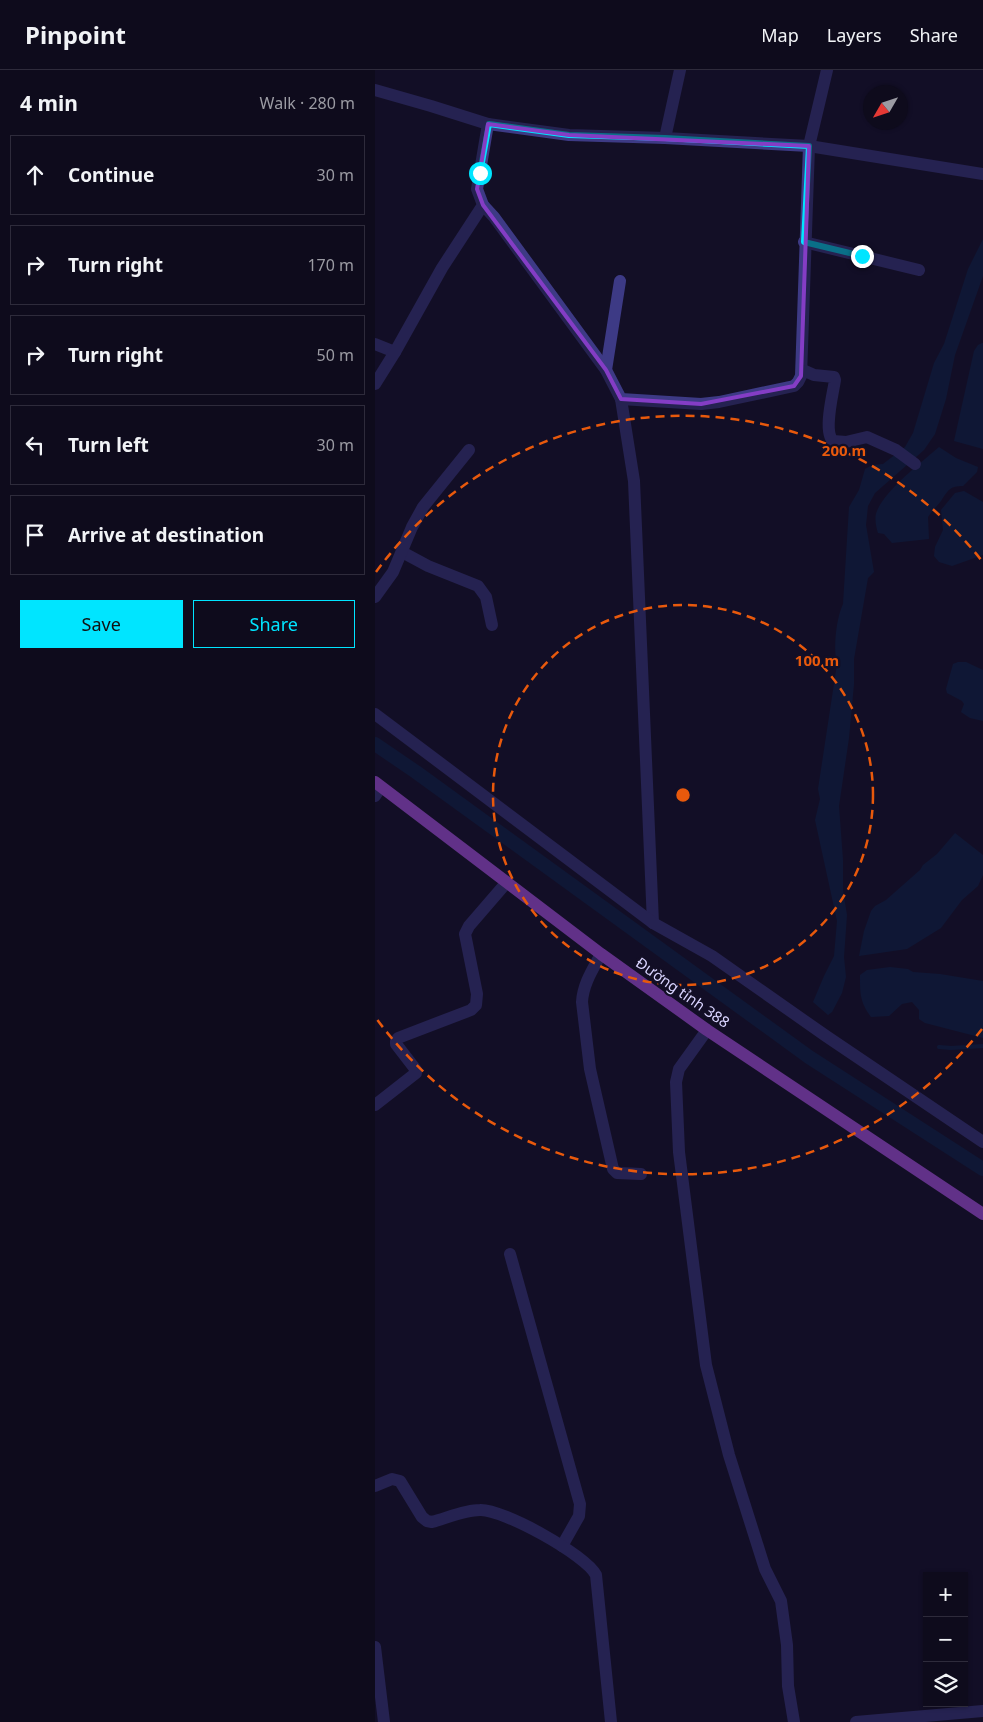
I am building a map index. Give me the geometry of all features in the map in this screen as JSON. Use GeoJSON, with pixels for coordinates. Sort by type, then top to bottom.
{"type":"FeatureCollection","features":[{"type":"Feature","properties":{"kind":"main road","name":"Đường tỉnh 388"},"geometry":{"type":"LineString","coordinates":[[377,788],[707,1030],[983,1214]]}},
{"type":"Feature","properties":{"kind":"street"},"geometry":{"type":"LineString","coordinates":[[665,138],[680,70]]}},
{"type":"Feature","properties":{"kind":"street"},"geometry":{"type":"LineString","coordinates":[[621,399],[701,404],[794,386],[798,382],[801,376],[804,242],[809,146],[827,70]]}},
{"type":"Feature","properties":{"kind":"street"},"geometry":{"type":"LineString","coordinates":[[375,90],[489,124],[569,135],[809,146],[983,174]]}},
{"type":"Feature","properties":{"kind":"street"},"geometry":{"type":"LineString","coordinates":[[489,124],[477,189],[483,205],[494,217],[606,370],[621,399],[634,481],[653,922]]}},
{"type":"Feature","properties":{"kind":"street"},"geometry":{"type":"LineString","coordinates":[[375,384],[442,268],[483,205]]}},
{"type":"Feature","properties":{"kind":"street"},"geometry":{"type":"LineString","coordinates":[[804,242],[919,270]]}},
{"type":"Feature","properties":{"kind":"street"},"geometry":{"type":"LineString","coordinates":[[606,370],[620,281]]}},
{"type":"Feature","properties":{"kind":"street"},"geometry":{"type":"LineString","coordinates":[[375,344],[395,352]]}},
{"type":"Feature","properties":{"kind":"street"},"geometry":{"type":"LineString","coordinates":[[805,371],[814,375],[834,377],[829,423],[829,434],[833,441],[846,442],[867,437],[896,450],[915,464]]}},
{"type":"Feature","properties":{"kind":"street"},"geometry":{"type":"LineString","coordinates":[[375,596],[393,572],[412,527],[423,507],[469,450]]}},
{"type":"Feature","properties":{"kind":"street"},"geometry":{"type":"LineString","coordinates":[[402,552],[422,563],[478,586],[486,596],[492,625]]}},
{"type":"Feature","properties":{"kind":"street"},"geometry":{"type":"LineString","coordinates":[[375,714],[653,922],[712,956],[983,1142]]}},
{"type":"Feature","properties":{"kind":"street"},"geometry":{"type":"LineString","coordinates":[[375,1105],[416,1073],[416,1070],[397,1044],[398,1038],[471,1010],[476,1006],[477,994],[465,934],[469,926],[507,882]]}},
{"type":"Feature","properties":{"kind":"street"},"geometry":{"type":"LineString","coordinates":[[601,954],[585,986],[582,1002],[590,1069],[613,1169],[617,1173],[641,1174]]}},
{"type":"Feature","properties":{"kind":"street"},"geometry":{"type":"LineString","coordinates":[[707,1030],[679,1070],[676,1082],[679,1152],[705,1355],[729,1455],[765,1570],[781,1601],[787,1645],[788,1686],[794,1722]]}},
{"type":"Feature","properties":{"kind":"street"},"geometry":{"type":"LineString","coordinates":[[510,1254],[580,1504],[579,1516],[562,1546]]}},
{"type":"Feature","properties":{"kind":"street"},"geometry":{"type":"LineString","coordinates":[[375,1486],[392,1479],[401,1481],[422,1518],[427,1521],[432,1522],[479,1510],[496,1512],[543,1534],[591,1568],[596,1575],[611,1722]]}},
{"type":"Feature","properties":{"kind":"street"},"geometry":{"type":"LineString","coordinates":[[375,1647],[384,1722]]}},
{"type":"Feature","properties":{"kind":"street"},"geometry":{"type":"LineString","coordinates":[[856,1722],[983,1711]]}},
{"type":"Feature","properties":{"kind":"highlighted area"},"geometry":{"type":"Polygon","coordinates":[[[488,124],[569,135],[809,146],[801,376],[794,386],[701,404],[621,399],[606,370],[483,205],[477,189],[488,124]]]}},
{"type":"Feature","properties":{"kind":"water"},"geometry":{"type":"Polygon","coordinates":[[[983,239],[983,276],[955,355],[946,399],[935,434],[924,450],[875,493],[868,506],[866,525],[874,572],[868,578],[854,659],[854,684],[849,738],[839,806],[843,890],[847,915],[844,957],[846,977],[842,993],[832,1012],[828,1015],[813,1002],[834,956],[837,921],[815,820],[820,799],[818,789],[837,664],[835,650],[836,634],[843,604],[849,507],[859,490],[865,469],[872,465],[883,464],[905,447],[913,433],[934,363],[944,344],[968,269],[983,239]]]}},
{"type":"Feature","properties":{"kind":"water"},"geometry":{"type":"Polygon","coordinates":[[[983,343],[983,449],[954,441],[974,351],[978,345],[983,343]]]}},
{"type":"Feature","properties":{"kind":"water"},"geometry":{"type":"Polygon","coordinates":[[[939,447],[956,458],[978,467],[977,472],[963,486],[950,489],[928,517],[929,539],[892,543],[884,534],[878,533],[875,519],[876,513],[896,485],[939,447]]]}},
{"type":"Feature","properties":{"kind":"water"},"geometry":{"type":"Polygon","coordinates":[[[964,491],[983,502],[983,555],[952,566],[939,562],[934,556],[935,547],[943,530],[941,510],[955,493],[964,491]]]}},
{"type":"Feature","properties":{"kind":"water"},"geometry":{"type":"Polygon","coordinates":[[[966,662],[983,670],[983,721],[970,718],[961,712],[964,704],[962,701],[947,693],[946,689],[953,664],[966,662]]]}},
{"type":"Feature","properties":{"kind":"water"},"geometry":{"type":"Polygon","coordinates":[[[955,833],[983,855],[983,875],[978,886],[962,900],[941,928],[907,949],[859,956],[864,931],[871,911],[920,870],[955,833]]]}},
{"type":"Feature","properties":{"kind":"water"},"geometry":{"type":"Polygon","coordinates":[[[890,967],[908,969],[913,972],[983,981],[983,1038],[925,1023],[919,1019],[919,1010],[912,1002],[902,1004],[889,1016],[871,1017],[861,998],[860,975],[867,970],[890,967]]]}},
{"type":"Feature","properties":{"kind":"waterway"},"geometry":{"type":"LineString","coordinates":[[375,744],[809,1057],[983,1169]]}},
{"type":"Feature","properties":{"kind":"waterway"},"geometry":{"type":"LineString","coordinates":[[939,1047],[983,1046]]}},
{"type":"Feature","properties":{"kind":"route"},"geometry":{"type":"LineString","coordinates":[[480,173],[489,124],[569,135],[809,146],[804,242],[862,256]]}}]}
